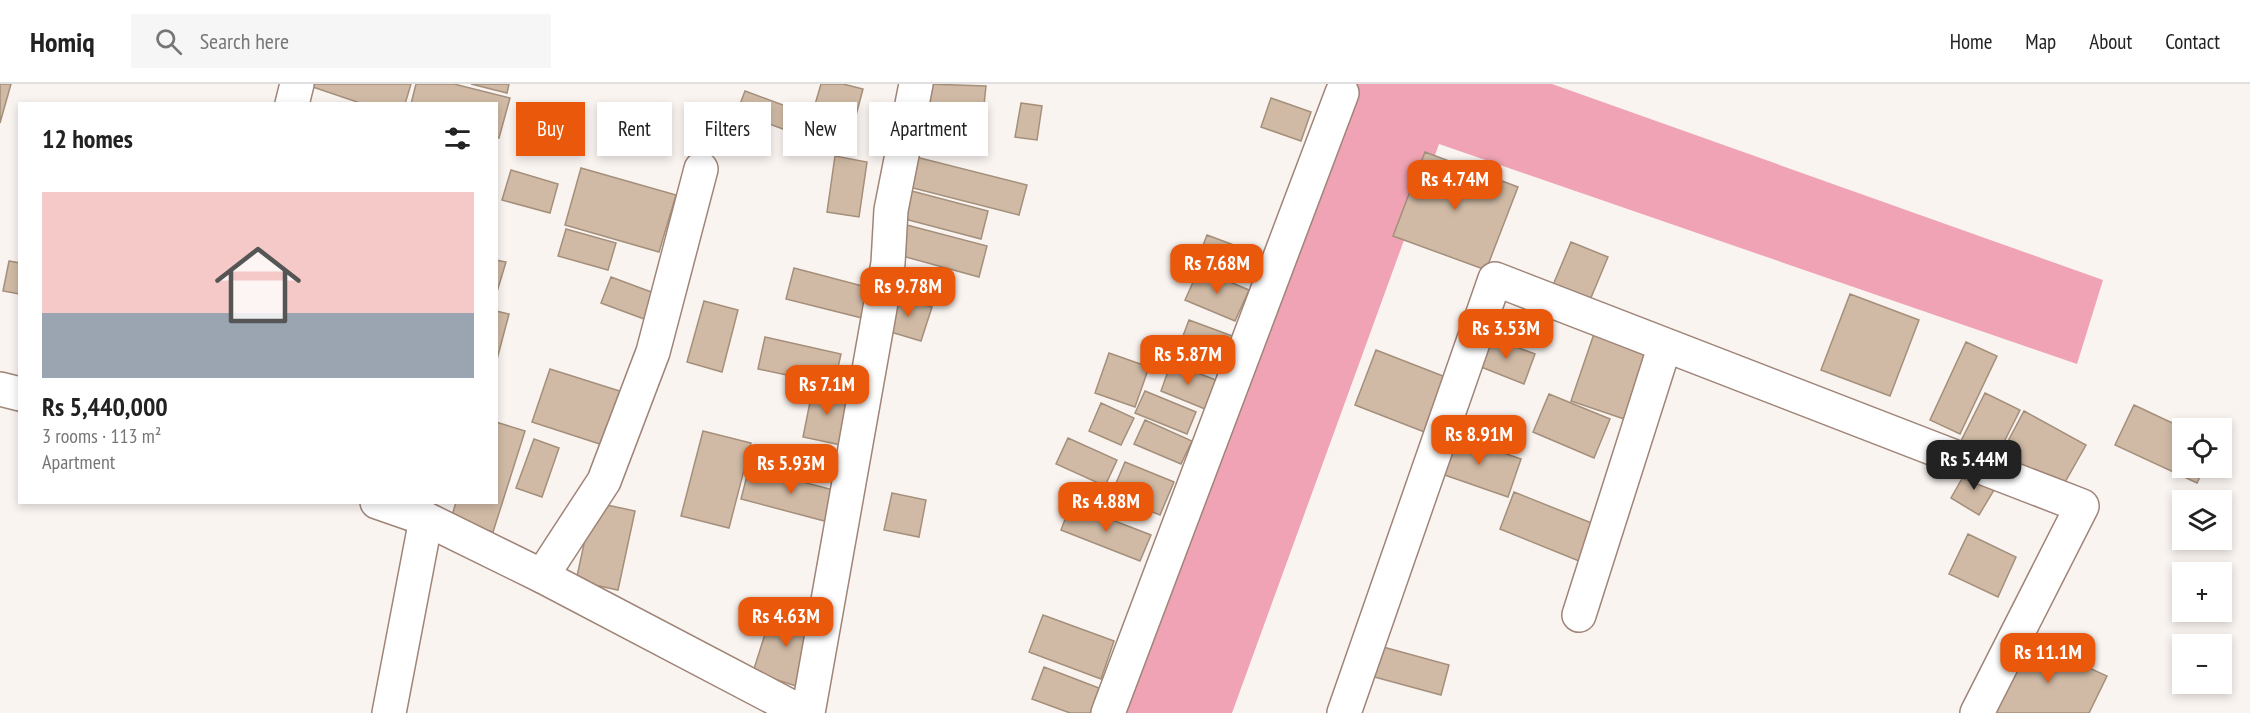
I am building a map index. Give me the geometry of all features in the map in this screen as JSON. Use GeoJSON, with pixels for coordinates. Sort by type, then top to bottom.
{"type":"FeatureCollection","features":[{"type":"Feature","properties":{"kind":"street"},"geometry":{"type":"LineString","coordinates":[[292,102],[297,84]]}},
{"type":"Feature","properties":{"kind":"street"},"geometry":{"type":"LineString","coordinates":[[808,713],[888,263],[891,210],[916,84]]}},
{"type":"Feature","properties":{"kind":"street"},"geometry":{"type":"LineString","coordinates":[[1108,713],[1342,93]]}},
{"type":"Feature","properties":{"kind":"street"},"geometry":{"type":"LineString","coordinates":[[542,576],[604,481],[653,352],[701,169]]}},
{"type":"Feature","properties":{"kind":"street"},"geometry":{"type":"LineString","coordinates":[[1344,713],[1495,279],[2082,506],[1977,713]]}},
{"type":"Feature","properties":{"kind":"street"},"geometry":{"type":"LineString","coordinates":[[1579,615],[1665,345]]}},
{"type":"Feature","properties":{"kind":"street"},"geometry":{"type":"LineString","coordinates":[[0,389],[18,394]]}},
{"type":"Feature","properties":{"kind":"street"},"geometry":{"type":"LineString","coordinates":[[383,504],[426,519],[542,576],[803,713]]}},
{"type":"Feature","properties":{"kind":"street"},"geometry":{"type":"LineString","coordinates":[[389,713],[426,519]]}},
{"type":"Feature","properties":{"kind":"shaded area"},"geometry":{"type":"Polygon","coordinates":[[[1348,84],[1552,84],[2103,280],[2077,364],[1439,144],[1232,713],[1110,713],[1348,84]]]}},
{"type":"Feature","properties":{"kind":"building"},"geometry":{"type":"Polygon","coordinates":[[[0,84],[11,84],[0,123],[0,84]]]}},
{"type":"Feature","properties":{"kind":"building"},"geometry":{"type":"Polygon","coordinates":[[[304,84],[411,84],[406,102],[357,102],[304,84]]]}},
{"type":"Feature","properties":{"kind":"building"},"geometry":{"type":"Polygon","coordinates":[[[416,84],[454,84],[510,98],[499,138],[498,102],[412,102],[416,84]]]}},
{"type":"Feature","properties":{"kind":"building"},"geometry":{"type":"Polygon","coordinates":[[[471,84],[509,84],[507,93],[471,84]]]}},
{"type":"Feature","properties":{"kind":"building"},"geometry":{"type":"Polygon","coordinates":[[[821,84],[843,84],[863,89],[857,112],[857,102],[816,102],[821,84]]]}},
{"type":"Feature","properties":{"kind":"building"},"geometry":{"type":"Polygon","coordinates":[[[927,84],[986,86],[984,102],[925,102],[927,84]]]}},
{"type":"Feature","properties":{"kind":"building"},"geometry":{"type":"Polygon","coordinates":[[[745,91],[783,105],[783,129],[771,125],[771,102],[741,102],[745,91]]]}},
{"type":"Feature","properties":{"kind":"building"},"geometry":{"type":"Polygon","coordinates":[[[1271,98],[1311,112],[1301,141],[1261,127],[1271,98]]]}},
{"type":"Feature","properties":{"kind":"building"},"geometry":{"type":"Polygon","coordinates":[[[1021,103],[1042,106],[1037,140],[1015,137],[1021,103]]]}},
{"type":"Feature","properties":{"kind":"building"},"geometry":{"type":"Polygon","coordinates":[[[1425,152],[1518,187],[1486,270],[1393,236],[1425,152]]]}},
{"type":"Feature","properties":{"kind":"building"},"geometry":{"type":"Polygon","coordinates":[[[835,156],[867,162],[859,217],[827,212],[835,156]]]}},
{"type":"Feature","properties":{"kind":"building"},"geometry":{"type":"Polygon","coordinates":[[[916,157],[1027,185],[1019,215],[909,187],[916,157]]]}},
{"type":"Feature","properties":{"kind":"building"},"geometry":{"type":"Polygon","coordinates":[[[581,168],[676,195],[659,252],[565,225],[581,168]]]}},
{"type":"Feature","properties":{"kind":"building"},"geometry":{"type":"Polygon","coordinates":[[[511,170],[558,184],[550,213],[502,200],[511,170]]]}},
{"type":"Feature","properties":{"kind":"building"},"geometry":{"type":"Polygon","coordinates":[[[908,190],[988,211],[981,239],[901,218],[908,190]]]}},
{"type":"Feature","properties":{"kind":"building"},"geometry":{"type":"Polygon","coordinates":[[[903,224],[987,246],[979,277],[895,254],[903,224]]]}},
{"type":"Feature","properties":{"kind":"building"},"geometry":{"type":"Polygon","coordinates":[[[566,229],[616,243],[608,270],[558,256],[566,229]]]}},
{"type":"Feature","properties":{"kind":"building"},"geometry":{"type":"Polygon","coordinates":[[[1207,235],[1263,256],[1253,282],[1197,261],[1207,235]]]}},
{"type":"Feature","properties":{"kind":"building"},"geometry":{"type":"Polygon","coordinates":[[[1571,242],[1608,257],[1590,300],[1553,285],[1571,242]]]}},
{"type":"Feature","properties":{"kind":"building"},"geometry":{"type":"Polygon","coordinates":[[[498,260],[506,262],[498,288],[498,260]]]}},
{"type":"Feature","properties":{"kind":"building"},"geometry":{"type":"Polygon","coordinates":[[[9,261],[18,263],[18,294],[3,291],[9,261]]]}},
{"type":"Feature","properties":{"kind":"building"},"geometry":{"type":"Polygon","coordinates":[[[794,268],[874,289],[866,319],[786,299],[794,268]]]}},
{"type":"Feature","properties":{"kind":"building"},"geometry":{"type":"Polygon","coordinates":[[[1199,269],[1249,290],[1235,321],[1185,300],[1199,269]]]}},
{"type":"Feature","properties":{"kind":"building"},"geometry":{"type":"Polygon","coordinates":[[[611,277],[654,293],[644,319],[601,303],[611,277]]]}},
{"type":"Feature","properties":{"kind":"building"},"geometry":{"type":"Polygon","coordinates":[[[1850,294],[1919,320],[1890,396],[1821,370],[1850,294]]]}},
{"type":"Feature","properties":{"kind":"building"},"geometry":{"type":"Polygon","coordinates":[[[894,296],[932,307],[921,341],[884,330],[894,296]]]}},
{"type":"Feature","properties":{"kind":"building"},"geometry":{"type":"Polygon","coordinates":[[[704,301],[738,310],[722,372],[687,362],[704,301]]]}},
{"type":"Feature","properties":{"kind":"building"},"geometry":{"type":"Polygon","coordinates":[[[498,311],[509,314],[498,355],[498,311]]]}},
{"type":"Feature","properties":{"kind":"building"},"geometry":{"type":"Polygon","coordinates":[[[1189,320],[1235,337],[1221,374],[1175,357],[1189,320]]]}},
{"type":"Feature","properties":{"kind":"building"},"geometry":{"type":"Polygon","coordinates":[[[1597,325],[1659,346],[1633,422],[1571,401],[1597,325]]]}},
{"type":"Feature","properties":{"kind":"building"},"geometry":{"type":"Polygon","coordinates":[[[1487,336],[1535,354],[1524,384],[1476,365],[1487,336]]]}},
{"type":"Feature","properties":{"kind":"building"},"geometry":{"type":"Polygon","coordinates":[[[765,337],[841,354],[834,385],[758,369],[765,337]]]}},
{"type":"Feature","properties":{"kind":"building"},"geometry":{"type":"Polygon","coordinates":[[[1966,342],[1997,356],[1960,434],[1930,420],[1966,342]]]}},
{"type":"Feature","properties":{"kind":"building"},"geometry":{"type":"Polygon","coordinates":[[[1376,350],[1448,378],[1427,433],[1355,405],[1376,350]]]}},
{"type":"Feature","properties":{"kind":"building"},"geometry":{"type":"Polygon","coordinates":[[[1109,353],[1149,367],[1135,407],[1095,393],[1109,353]]]}},
{"type":"Feature","properties":{"kind":"building"},"geometry":{"type":"Polygon","coordinates":[[[1171,363],[1216,380],[1205,409],[1161,391],[1171,363]]]}},
{"type":"Feature","properties":{"kind":"building"},"geometry":{"type":"Polygon","coordinates":[[[550,369],[626,393],[609,447],[532,422],[550,369]]]}},
{"type":"Feature","properties":{"kind":"building"},"geometry":{"type":"Polygon","coordinates":[[[813,387],[851,394],[841,445],[803,437],[813,387]]]}},
{"type":"Feature","properties":{"kind":"building"},"geometry":{"type":"Polygon","coordinates":[[[1145,391],[1196,412],[1187,434],[1135,413],[1145,391]]]}},
{"type":"Feature","properties":{"kind":"building"},"geometry":{"type":"Polygon","coordinates":[[[1985,393],[2020,410],[1996,458],[1961,441],[1985,393]]]}},
{"type":"Feature","properties":{"kind":"building"},"geometry":{"type":"Polygon","coordinates":[[[1549,394],[1610,419],[1594,458],[1533,432],[1549,394]]]}},
{"type":"Feature","properties":{"kind":"building"},"geometry":{"type":"Polygon","coordinates":[[[1101,403],[1134,418],[1121,445],[1089,431],[1101,403]]]}},
{"type":"Feature","properties":{"kind":"building"},"geometry":{"type":"Polygon","coordinates":[[[2134,405],[2172,423],[2172,471],[2115,445],[2134,405]]]}},
{"type":"Feature","properties":{"kind":"building"},"geometry":{"type":"Polygon","coordinates":[[[2024,411],[2086,445],[2060,491],[1999,458],[2024,411]]]}},
{"type":"Feature","properties":{"kind":"building"},"geometry":{"type":"Polygon","coordinates":[[[1145,420],[1192,441],[1181,464],[1134,444],[1145,420]]]}},
{"type":"Feature","properties":{"kind":"building"},"geometry":{"type":"Polygon","coordinates":[[[498,423],[525,431],[493,532],[451,519],[455,504],[498,504],[498,423]]]}},
{"type":"Feature","properties":{"kind":"building"},"geometry":{"type":"Polygon","coordinates":[[[703,431],[751,443],[729,528],[681,516],[703,431]]]}},
{"type":"Feature","properties":{"kind":"building"},"geometry":{"type":"Polygon","coordinates":[[[1449,434],[1521,459],[1508,497],[1436,472],[1449,434]]]}},
{"type":"Feature","properties":{"kind":"building"},"geometry":{"type":"Polygon","coordinates":[[[1068,438],[1117,460],[1105,486],[1056,464],[1068,438]]]}},
{"type":"Feature","properties":{"kind":"building"},"geometry":{"type":"Polygon","coordinates":[[[534,439],[559,448],[542,497],[516,488],[534,439]]]}},
{"type":"Feature","properties":{"kind":"building"},"geometry":{"type":"Polygon","coordinates":[[[1125,462],[1174,482],[1160,515],[1111,495],[1125,462]]]}},
{"type":"Feature","properties":{"kind":"building"},"geometry":{"type":"Polygon","coordinates":[[[749,468],[841,492],[832,523],[741,499],[749,468]]]}},
{"type":"Feature","properties":{"kind":"building"},"geometry":{"type":"Polygon","coordinates":[[[1968,468],[1997,485],[1979,515],[1951,498],[1968,468]]]}},
{"type":"Feature","properties":{"kind":"building"},"geometry":{"type":"Polygon","coordinates":[[[2186,478],[2199,478],[2197,483],[2186,478]]]}},
{"type":"Feature","properties":{"kind":"building"},"geometry":{"type":"Polygon","coordinates":[[[1514,492],[1594,524],[1579,561],[1500,529],[1514,492]]]}},
{"type":"Feature","properties":{"kind":"building"},"geometry":{"type":"Polygon","coordinates":[[[892,493],[926,500],[919,537],[884,530],[892,493]]]}},
{"type":"Feature","properties":{"kind":"building"},"geometry":{"type":"Polygon","coordinates":[[[593,502],[635,511],[618,590],[576,581],[593,502]]]}},
{"type":"Feature","properties":{"kind":"building"},"geometry":{"type":"Polygon","coordinates":[[[1071,504],[1151,535],[1140,561],[1061,530],[1071,504]]]}},
{"type":"Feature","properties":{"kind":"building"},"geometry":{"type":"Polygon","coordinates":[[[1968,534],[2016,557],[1998,597],[1949,574],[1968,534]]]}},
{"type":"Feature","properties":{"kind":"building"},"geometry":{"type":"Polygon","coordinates":[[[773,609],[819,625],[799,687],[753,672],[773,609]]]}},
{"type":"Feature","properties":{"kind":"building"},"geometry":{"type":"Polygon","coordinates":[[[1043,615],[1114,641],[1101,679],[1029,652],[1043,615]]]}},
{"type":"Feature","properties":{"kind":"building"},"geometry":{"type":"Polygon","coordinates":[[[2026,639],[2107,676],[2089,713],[1991,713],[2026,639]]]}},
{"type":"Feature","properties":{"kind":"building"},"geometry":{"type":"Polygon","coordinates":[[[1376,645],[1449,665],[1441,695],[1367,675],[1376,645]]]}},
{"type":"Feature","properties":{"kind":"building"},"geometry":{"type":"Polygon","coordinates":[[[1044,667],[1104,690],[1096,713],[1070,713],[1032,699],[1044,667]]]}}]}
